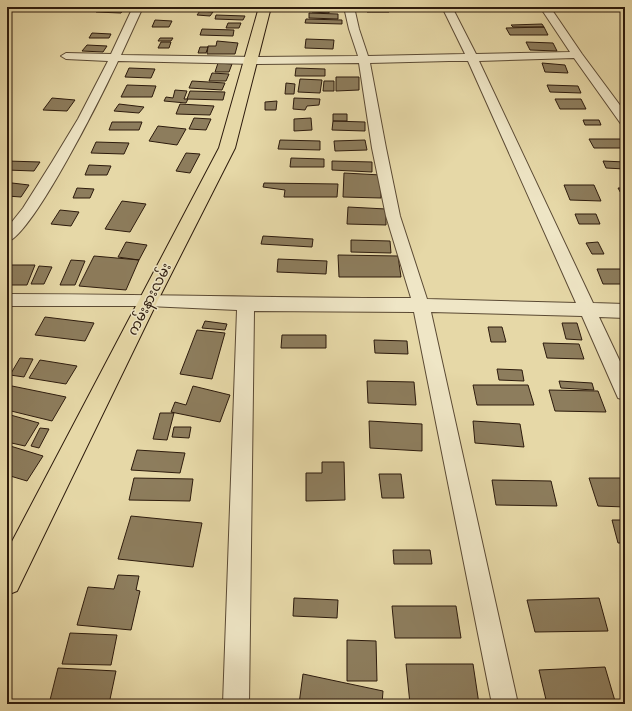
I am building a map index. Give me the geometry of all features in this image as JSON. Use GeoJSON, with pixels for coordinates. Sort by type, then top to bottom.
{"type":"FeatureCollection","features":[{"type":"Feature","properties":{"kind":"main road","name":"ကမ်းနားလမ်း"},"geometry":{"type":"LineString","coordinates":[[7,581],[148,300],[228,148],[265,7]]}},
{"type":"Feature","properties":{"kind":"street"},"geometry":{"type":"LineString","coordinates":[[7,237],[20,224],[63,157],[115,58],[138,7]]}},
{"type":"Feature","properties":{"kind":"street"},"geometry":{"type":"LineString","coordinates":[[349,7],[354,29],[364,59],[379,148],[393,216],[421,305],[505,704]]}},
{"type":"Feature","properties":{"kind":"street"},"geometry":{"type":"LineString","coordinates":[[447,7],[472,57],[625,392]]}},
{"type":"Feature","properties":{"kind":"street"},"geometry":{"type":"LineString","coordinates":[[545,7],[577,55],[625,121]]}},
{"type":"Feature","properties":{"kind":"street"},"geometry":{"type":"LineString","coordinates":[[66,56],[252,60],[577,55]]}},
{"type":"Feature","properties":{"kind":"street"},"geometry":{"type":"LineString","coordinates":[[7,300],[148,300],[246,304],[421,305],[625,311]]}},
{"type":"Feature","properties":{"kind":"street"},"geometry":{"type":"LineString","coordinates":[[236,704],[246,304]]}},
{"type":"Feature","properties":{"kind":"building"},"geometry":{"type":"Polygon","coordinates":[[[100,7],[125,7],[121,13],[96,12],[100,7]]]}},
{"type":"Feature","properties":{"kind":"building"},"geometry":{"type":"Polygon","coordinates":[[[233,7],[254,7],[253,10],[232,9],[233,7]]]}},
{"type":"Feature","properties":{"kind":"building"},"geometry":{"type":"Polygon","coordinates":[[[366,7],[388,7],[389,12],[367,12],[366,7]]]}},
{"type":"Feature","properties":{"kind":"building"},"geometry":{"type":"Polygon","coordinates":[[[506,7],[527,7],[529,10],[508,11],[506,7]]]}},
{"type":"Feature","properties":{"kind":"building"},"geometry":{"type":"Polygon","coordinates":[[[312,9],[329,10],[329,13],[312,12],[312,9]]]}},
{"type":"Feature","properties":{"kind":"building"},"geometry":{"type":"Polygon","coordinates":[[[200,11],[213,12],[210,16],[197,15],[200,11]]]}},
{"type":"Feature","properties":{"kind":"building"},"geometry":{"type":"Polygon","coordinates":[[[309,13],[338,14],[338,19],[309,18],[309,13]]]}},
{"type":"Feature","properties":{"kind":"building"},"geometry":{"type":"Polygon","coordinates":[[[216,15],[245,16],[243,20],[215,19],[216,15]]]}},
{"type":"Feature","properties":{"kind":"building"},"geometry":{"type":"Polygon","coordinates":[[[306,19],[342,20],[342,24],[305,23],[306,19]]]}},
{"type":"Feature","properties":{"kind":"building"},"geometry":{"type":"Polygon","coordinates":[[[155,20],[172,21],[169,27],[152,27],[155,20]]]}},
{"type":"Feature","properties":{"kind":"building"},"geometry":{"type":"Polygon","coordinates":[[[228,23],[241,23],[239,28],[226,28],[228,23]]]}},
{"type":"Feature","properties":{"kind":"building"},"geometry":{"type":"Polygon","coordinates":[[[542,24],[544,27],[513,27],[511,25],[542,24]]]}},
{"type":"Feature","properties":{"kind":"building"},"geometry":{"type":"Polygon","coordinates":[[[544,27],[548,35],[510,35],[506,28],[544,27]]]}},
{"type":"Feature","properties":{"kind":"building"},"geometry":{"type":"Polygon","coordinates":[[[202,29],[234,30],[233,36],[200,35],[202,29]]]}},
{"type":"Feature","properties":{"kind":"building"},"geometry":{"type":"Polygon","coordinates":[[[92,33],[111,34],[109,38],[89,38],[92,33]]]}},
{"type":"Feature","properties":{"kind":"building"},"geometry":{"type":"Polygon","coordinates":[[[160,38],[173,38],[171,41],[158,41],[160,38]]]}},
{"type":"Feature","properties":{"kind":"building"},"geometry":{"type":"Polygon","coordinates":[[[306,39],[334,40],[333,49],[305,48],[306,39]]]}},
{"type":"Feature","properties":{"kind":"building"},"geometry":{"type":"Polygon","coordinates":[[[217,41],[238,43],[235,54],[207,54],[208,46],[216,46],[217,41]]]}},
{"type":"Feature","properties":{"kind":"building"},"geometry":{"type":"Polygon","coordinates":[[[161,42],[171,42],[169,48],[158,48],[161,42]]]}},
{"type":"Feature","properties":{"kind":"building"},"geometry":{"type":"Polygon","coordinates":[[[526,42],[553,43],[557,51],[530,50],[526,42]]]}},
{"type":"Feature","properties":{"kind":"building"},"geometry":{"type":"Polygon","coordinates":[[[87,45],[107,46],[103,52],[82,51],[87,45]]]}},
{"type":"Feature","properties":{"kind":"building"},"geometry":{"type":"Polygon","coordinates":[[[200,47],[208,47],[206,53],[198,53],[200,47]]]}},
{"type":"Feature","properties":{"kind":"building"},"geometry":{"type":"Polygon","coordinates":[[[218,63],[232,64],[229,72],[215,72],[218,63]]]}},
{"type":"Feature","properties":{"kind":"building"},"geometry":{"type":"Polygon","coordinates":[[[542,63],[565,65],[568,73],[545,72],[542,63]]]}},
{"type":"Feature","properties":{"kind":"building"},"geometry":{"type":"Polygon","coordinates":[[[129,68],[155,69],[151,78],[125,77],[129,68]]]}},
{"type":"Feature","properties":{"kind":"building"},"geometry":{"type":"Polygon","coordinates":[[[296,68],[325,69],[325,76],[295,76],[296,68]]]}},
{"type":"Feature","properties":{"kind":"building"},"geometry":{"type":"Polygon","coordinates":[[[212,73],[229,74],[226,81],[209,81],[212,73]]]}},
{"type":"Feature","properties":{"kind":"building"},"geometry":{"type":"Polygon","coordinates":[[[336,77],[359,77],[359,90],[336,91],[336,77]]]}},
{"type":"Feature","properties":{"kind":"building"},"geometry":{"type":"Polygon","coordinates":[[[300,79],[322,80],[320,93],[298,92],[300,79]]]}},
{"type":"Feature","properties":{"kind":"building"},"geometry":{"type":"Polygon","coordinates":[[[192,81],[225,83],[222,90],[189,88],[192,81]]]}},
{"type":"Feature","properties":{"kind":"building"},"geometry":{"type":"Polygon","coordinates":[[[324,81],[334,81],[334,91],[323,91],[324,81]]]}},
{"type":"Feature","properties":{"kind":"building"},"geometry":{"type":"Polygon","coordinates":[[[286,83],[295,84],[294,94],[285,94],[286,83]]]}},
{"type":"Feature","properties":{"kind":"building"},"geometry":{"type":"Polygon","coordinates":[[[127,85],[156,86],[152,97],[121,97],[127,85]]]}},
{"type":"Feature","properties":{"kind":"building"},"geometry":{"type":"Polygon","coordinates":[[[547,85],[578,86],[581,93],[550,92],[547,85]]]}},
{"type":"Feature","properties":{"kind":"building"},"geometry":{"type":"Polygon","coordinates":[[[175,90],[187,91],[184,99],[188,99],[186,103],[164,101],[166,97],[173,98],[175,90]]]}},
{"type":"Feature","properties":{"kind":"building"},"geometry":{"type":"Polygon","coordinates":[[[190,91],[225,92],[223,100],[187,99],[190,91]]]}},
{"type":"Feature","properties":{"kind":"building"},"geometry":{"type":"Polygon","coordinates":[[[52,98],[75,100],[67,111],[43,110],[52,98]]]}},
{"type":"Feature","properties":{"kind":"building"},"geometry":{"type":"Polygon","coordinates":[[[294,98],[320,99],[319,105],[307,106],[305,110],[293,109],[294,98]]]}},
{"type":"Feature","properties":{"kind":"building"},"geometry":{"type":"Polygon","coordinates":[[[555,99],[581,99],[586,109],[560,109],[555,99]]]}},
{"type":"Feature","properties":{"kind":"building"},"geometry":{"type":"Polygon","coordinates":[[[277,101],[276,110],[265,110],[265,102],[277,101]]]}},
{"type":"Feature","properties":{"kind":"building"},"geometry":{"type":"Polygon","coordinates":[[[119,104],[144,107],[139,113],[114,111],[119,104]]]}},
{"type":"Feature","properties":{"kind":"building"},"geometry":{"type":"Polygon","coordinates":[[[180,104],[214,106],[210,115],[176,114],[180,104]]]}},
{"type":"Feature","properties":{"kind":"building"},"geometry":{"type":"Polygon","coordinates":[[[333,114],[347,114],[347,121],[333,121],[333,114]]]}},
{"type":"Feature","properties":{"kind":"building"},"geometry":{"type":"Polygon","coordinates":[[[194,118],[211,119],[206,130],[189,129],[194,118]]]}},
{"type":"Feature","properties":{"kind":"building"},"geometry":{"type":"Polygon","coordinates":[[[311,118],[312,130],[294,131],[294,119],[311,118]]]}},
{"type":"Feature","properties":{"kind":"building"},"geometry":{"type":"Polygon","coordinates":[[[583,120],[599,120],[601,125],[585,125],[583,120]]]}},
{"type":"Feature","properties":{"kind":"building"},"geometry":{"type":"Polygon","coordinates":[[[333,121],[365,122],[365,131],[332,130],[333,121]]]}},
{"type":"Feature","properties":{"kind":"building"},"geometry":{"type":"Polygon","coordinates":[[[112,122],[142,122],[139,130],[109,130],[112,122]]]}},
{"type":"Feature","properties":{"kind":"building"},"geometry":{"type":"Polygon","coordinates":[[[158,126],[186,129],[177,145],[149,141],[158,126]]]}},
{"type":"Feature","properties":{"kind":"building"},"geometry":{"type":"Polygon","coordinates":[[[589,139],[622,139],[625,144],[625,148],[594,148],[589,139]]]}},
{"type":"Feature","properties":{"kind":"building"},"geometry":{"type":"Polygon","coordinates":[[[280,140],[320,141],[320,150],[278,149],[280,140]]]}},
{"type":"Feature","properties":{"kind":"building"},"geometry":{"type":"Polygon","coordinates":[[[365,140],[367,150],[335,151],[334,141],[365,140]]]}},
{"type":"Feature","properties":{"kind":"building"},"geometry":{"type":"Polygon","coordinates":[[[96,142],[129,143],[124,154],[91,153],[96,142]]]}},
{"type":"Feature","properties":{"kind":"building"},"geometry":{"type":"Polygon","coordinates":[[[186,153],[200,154],[190,173],[176,171],[186,153]]]}},
{"type":"Feature","properties":{"kind":"building"},"geometry":{"type":"Polygon","coordinates":[[[291,158],[324,159],[324,167],[290,167],[291,158]]]}},
{"type":"Feature","properties":{"kind":"building"},"geometry":{"type":"Polygon","coordinates":[[[7,161],[40,162],[34,171],[7,170],[7,161]]]}},
{"type":"Feature","properties":{"kind":"building"},"geometry":{"type":"Polygon","coordinates":[[[332,161],[372,162],[372,172],[332,170],[332,161]]]}},
{"type":"Feature","properties":{"kind":"building"},"geometry":{"type":"Polygon","coordinates":[[[603,161],[625,162],[625,169],[606,168],[603,161]]]}},
{"type":"Feature","properties":{"kind":"building"},"geometry":{"type":"Polygon","coordinates":[[[89,165],[111,166],[107,175],[85,175],[89,165]]]}},
{"type":"Feature","properties":{"kind":"building"},"geometry":{"type":"Polygon","coordinates":[[[344,173],[381,175],[381,198],[343,197],[344,173]]]}},
{"type":"Feature","properties":{"kind":"building"},"geometry":{"type":"Polygon","coordinates":[[[12,183],[29,185],[21,197],[7,196],[7,190],[12,183]]]}},
{"type":"Feature","properties":{"kind":"building"},"geometry":{"type":"Polygon","coordinates":[[[264,183],[338,184],[337,197],[284,197],[285,190],[263,187],[264,183]]]}},
{"type":"Feature","properties":{"kind":"building"},"geometry":{"type":"Polygon","coordinates":[[[564,185],[594,185],[601,201],[570,200],[564,185]]]}},
{"type":"Feature","properties":{"kind":"building"},"geometry":{"type":"Polygon","coordinates":[[[77,188],[94,189],[90,198],[73,198],[77,188]]]}},
{"type":"Feature","properties":{"kind":"building"},"geometry":{"type":"Polygon","coordinates":[[[618,188],[625,188],[625,198],[623,197],[618,188]]]}},
{"type":"Feature","properties":{"kind":"building"},"geometry":{"type":"Polygon","coordinates":[[[122,201],[146,204],[130,232],[105,229],[122,201]]]}},
{"type":"Feature","properties":{"kind":"building"},"geometry":{"type":"Polygon","coordinates":[[[348,207],[386,209],[386,225],[347,224],[348,207]]]}},
{"type":"Feature","properties":{"kind":"building"},"geometry":{"type":"Polygon","coordinates":[[[60,210],[79,212],[71,226],[51,224],[60,210]]]}},
{"type":"Feature","properties":{"kind":"building"},"geometry":{"type":"Polygon","coordinates":[[[575,214],[596,214],[600,224],[579,224],[575,214]]]}},
{"type":"Feature","properties":{"kind":"building"},"geometry":{"type":"Polygon","coordinates":[[[263,236],[313,239],[312,247],[261,244],[263,236]]]}},
{"type":"Feature","properties":{"kind":"building"},"geometry":{"type":"Polygon","coordinates":[[[351,240],[390,241],[391,253],[351,252],[351,240]]]}},
{"type":"Feature","properties":{"kind":"building"},"geometry":{"type":"Polygon","coordinates":[[[126,242],[147,245],[139,260],[118,257],[126,242]]]}},
{"type":"Feature","properties":{"kind":"building"},"geometry":{"type":"Polygon","coordinates":[[[598,242],[604,254],[592,254],[586,243],[598,242]]]}},
{"type":"Feature","properties":{"kind":"building"},"geometry":{"type":"Polygon","coordinates":[[[338,255],[398,256],[401,277],[339,277],[338,255]]]}},
{"type":"Feature","properties":{"kind":"building"},"geometry":{"type":"Polygon","coordinates":[[[94,256],[139,260],[126,290],[79,286],[94,256]]]}},
{"type":"Feature","properties":{"kind":"building"},"geometry":{"type":"Polygon","coordinates":[[[278,259],[327,261],[326,274],[277,272],[278,259]]]}},
{"type":"Feature","properties":{"kind":"building"},"geometry":{"type":"Polygon","coordinates":[[[71,260],[85,261],[75,285],[60,285],[71,260]]]}},
{"type":"Feature","properties":{"kind":"building"},"geometry":{"type":"Polygon","coordinates":[[[7,265],[35,265],[27,285],[7,285],[7,265]]]}},
{"type":"Feature","properties":{"kind":"building"},"geometry":{"type":"Polygon","coordinates":[[[39,266],[52,267],[44,284],[31,284],[39,266]]]}},
{"type":"Feature","properties":{"kind":"building"},"geometry":{"type":"Polygon","coordinates":[[[597,269],[625,269],[625,284],[603,284],[597,269]]]}},
{"type":"Feature","properties":{"kind":"building"},"geometry":{"type":"Polygon","coordinates":[[[45,317],[94,323],[85,341],[35,335],[45,317]]]}},
{"type":"Feature","properties":{"kind":"building"},"geometry":{"type":"Polygon","coordinates":[[[205,321],[227,324],[225,330],[202,328],[205,321]]]}},
{"type":"Feature","properties":{"kind":"building"},"geometry":{"type":"Polygon","coordinates":[[[562,323],[577,323],[582,340],[566,339],[562,323]]]}},
{"type":"Feature","properties":{"kind":"building"},"geometry":{"type":"Polygon","coordinates":[[[488,327],[502,327],[506,342],[491,342],[488,327]]]}},
{"type":"Feature","properties":{"kind":"building"},"geometry":{"type":"Polygon","coordinates":[[[197,330],[225,333],[212,379],[180,374],[197,330]]]}},
{"type":"Feature","properties":{"kind":"building"},"geometry":{"type":"Polygon","coordinates":[[[282,335],[326,335],[326,348],[281,348],[282,335]]]}},
{"type":"Feature","properties":{"kind":"building"},"geometry":{"type":"Polygon","coordinates":[[[374,340],[407,341],[408,354],[375,353],[374,340]]]}},
{"type":"Feature","properties":{"kind":"building"},"geometry":{"type":"Polygon","coordinates":[[[543,343],[579,344],[584,359],[547,358],[543,343]]]}},
{"type":"Feature","properties":{"kind":"building"},"geometry":{"type":"Polygon","coordinates":[[[20,358],[33,359],[24,377],[10,375],[20,358]]]}},
{"type":"Feature","properties":{"kind":"building"},"geometry":{"type":"Polygon","coordinates":[[[40,360],[77,366],[66,384],[29,378],[40,360]]]}},
{"type":"Feature","properties":{"kind":"building"},"geometry":{"type":"Polygon","coordinates":[[[497,369],[522,370],[524,381],[499,380],[497,369]]]}},
{"type":"Feature","properties":{"kind":"building"},"geometry":{"type":"Polygon","coordinates":[[[367,381],[414,382],[416,405],[368,403],[367,381]]]}},
{"type":"Feature","properties":{"kind":"building"},"geometry":{"type":"Polygon","coordinates":[[[559,381],[592,383],[594,390],[561,388],[559,381]]]}},
{"type":"Feature","properties":{"kind":"building"},"geometry":{"type":"Polygon","coordinates":[[[473,385],[528,385],[534,405],[477,405],[473,385]]]}},
{"type":"Feature","properties":{"kind":"building"},"geometry":{"type":"Polygon","coordinates":[[[12,386],[66,397],[52,421],[7,410],[7,394],[12,386]]]}},
{"type":"Feature","properties":{"kind":"building"},"geometry":{"type":"Polygon","coordinates":[[[193,386],[230,395],[220,422],[171,412],[175,402],[186,405],[193,386]]]}},
{"type":"Feature","properties":{"kind":"building"},"geometry":{"type":"Polygon","coordinates":[[[549,390],[598,391],[606,412],[555,411],[549,390]]]}},
{"type":"Feature","properties":{"kind":"building"},"geometry":{"type":"Polygon","coordinates":[[[160,413],[174,413],[167,440],[153,439],[160,413]]]}},
{"type":"Feature","properties":{"kind":"building"},"geometry":{"type":"Polygon","coordinates":[[[7,414],[39,423],[25,446],[7,442],[7,414]]]}},
{"type":"Feature","properties":{"kind":"building"},"geometry":{"type":"Polygon","coordinates":[[[369,421],[422,424],[422,451],[370,448],[369,421]]]}},
{"type":"Feature","properties":{"kind":"building"},"geometry":{"type":"Polygon","coordinates":[[[473,421],[520,424],[524,447],[475,443],[473,421]]]}},
{"type":"Feature","properties":{"kind":"building"},"geometry":{"type":"Polygon","coordinates":[[[174,427],[191,427],[189,438],[172,437],[174,427]]]}},
{"type":"Feature","properties":{"kind":"building"},"geometry":{"type":"Polygon","coordinates":[[[40,428],[49,429],[39,448],[31,446],[40,428]]]}},
{"type":"Feature","properties":{"kind":"building"},"geometry":{"type":"Polygon","coordinates":[[[7,445],[43,456],[27,481],[7,475],[7,445]]]}},
{"type":"Feature","properties":{"kind":"building"},"geometry":{"type":"Polygon","coordinates":[[[137,450],[185,453],[180,473],[131,470],[137,450]]]}},
{"type":"Feature","properties":{"kind":"building"},"geometry":{"type":"Polygon","coordinates":[[[322,462],[344,462],[345,500],[306,501],[306,473],[322,473],[322,462]]]}},
{"type":"Feature","properties":{"kind":"building"},"geometry":{"type":"Polygon","coordinates":[[[379,474],[401,474],[404,498],[382,498],[379,474]]]}},
{"type":"Feature","properties":{"kind":"building"},"geometry":{"type":"Polygon","coordinates":[[[134,478],[193,479],[190,501],[129,500],[134,478]]]}},
{"type":"Feature","properties":{"kind":"building"},"geometry":{"type":"Polygon","coordinates":[[[589,478],[625,478],[625,507],[598,506],[589,478]]]}},
{"type":"Feature","properties":{"kind":"building"},"geometry":{"type":"Polygon","coordinates":[[[492,480],[551,481],[557,506],[496,505],[492,480]]]}},
{"type":"Feature","properties":{"kind":"building"},"geometry":{"type":"Polygon","coordinates":[[[131,516],[202,523],[193,567],[118,559],[131,516]]]}},
{"type":"Feature","properties":{"kind":"building"},"geometry":{"type":"Polygon","coordinates":[[[612,520],[625,520],[625,543],[618,543],[612,520]]]}},
{"type":"Feature","properties":{"kind":"building"},"geometry":{"type":"Polygon","coordinates":[[[393,550],[430,550],[432,564],[394,564],[393,550]]]}},
{"type":"Feature","properties":{"kind":"building"},"geometry":{"type":"Polygon","coordinates":[[[118,575],[139,576],[136,590],[140,591],[131,630],[77,625],[88,587],[114,589],[118,575]]]}},
{"type":"Feature","properties":{"kind":"building"},"geometry":{"type":"Polygon","coordinates":[[[294,598],[338,600],[337,618],[293,616],[294,598]]]}},
{"type":"Feature","properties":{"kind":"building"},"geometry":{"type":"Polygon","coordinates":[[[599,598],[608,631],[535,632],[527,600],[599,598]]]}},
{"type":"Feature","properties":{"kind":"building"},"geometry":{"type":"Polygon","coordinates":[[[392,606],[456,606],[461,638],[395,638],[392,606]]]}},
{"type":"Feature","properties":{"kind":"building"},"geometry":{"type":"Polygon","coordinates":[[[70,633],[117,635],[111,665],[62,664],[70,633]]]}},
{"type":"Feature","properties":{"kind":"building"},"geometry":{"type":"Polygon","coordinates":[[[347,640],[376,641],[377,681],[347,681],[347,640]]]}},
{"type":"Feature","properties":{"kind":"building"},"geometry":{"type":"Polygon","coordinates":[[[406,664],[473,664],[479,704],[410,704],[406,664]]]}},
{"type":"Feature","properties":{"kind":"building"},"geometry":{"type":"Polygon","coordinates":[[[605,667],[615,701],[547,704],[539,670],[605,667]]]}},
{"type":"Feature","properties":{"kind":"building"},"geometry":{"type":"Polygon","coordinates":[[[58,668],[116,671],[109,704],[49,704],[58,668]]]}},
{"type":"Feature","properties":{"kind":"building"},"geometry":{"type":"Polygon","coordinates":[[[303,674],[383,691],[382,704],[299,704],[303,674]]]}}]}
